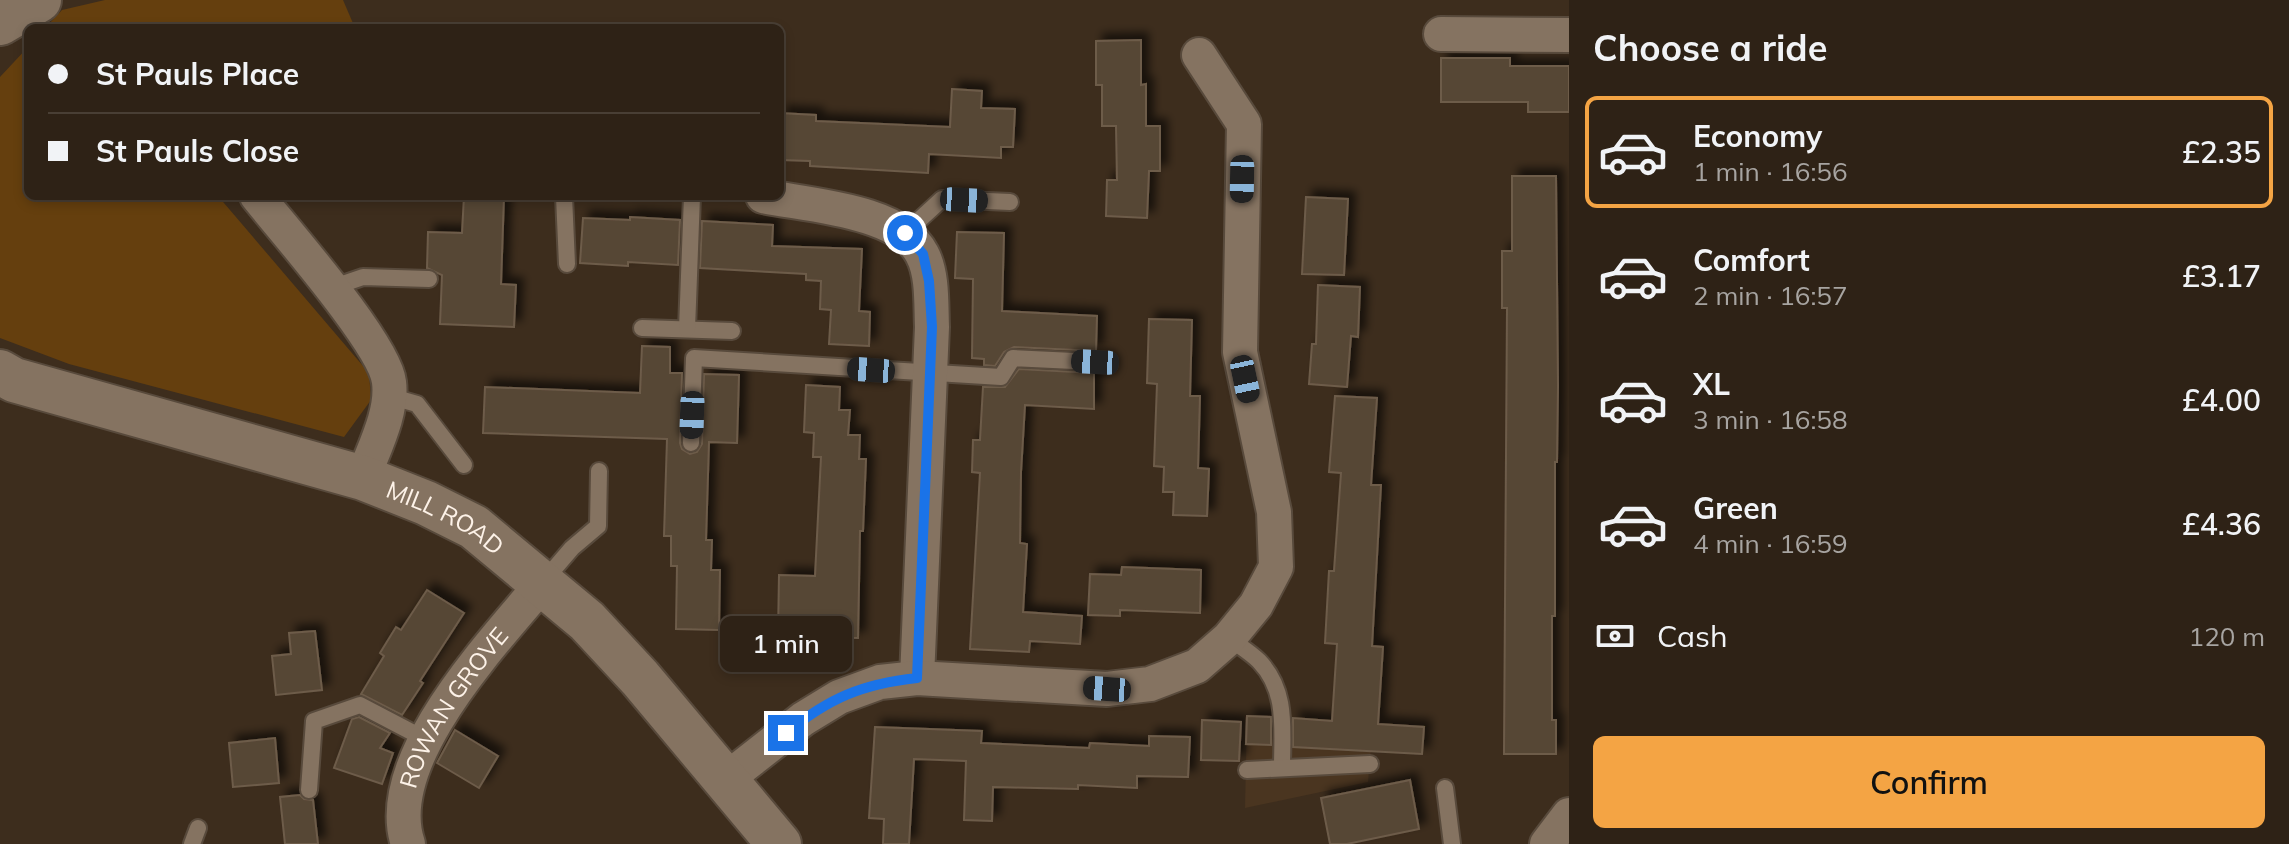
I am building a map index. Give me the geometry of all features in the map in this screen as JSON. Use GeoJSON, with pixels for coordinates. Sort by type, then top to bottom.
{"type":"FeatureCollection","features":[{"type":"Feature","properties":{"kind":"street"},"geometry":{"type":"LineString","coordinates":[[0,23],[39,0]]}},
{"type":"Feature","properties":{"kind":"street"},"geometry":{"type":"LineString","coordinates":[[1441,34],[1569,35]]}},
{"type":"Feature","properties":{"kind":"street"},"geometry":{"type":"LineString","coordinates":[[724,781],[803,719],[839,697],[880,682],[917,678],[1107,689],[1150,684],[1197,666],[1229,638],[1256,605],[1276,567],[1274,512],[1240,352],[1244,124],[1199,55]]}},
{"type":"Feature","properties":{"kind":"street"},"geometry":{"type":"LineString","coordinates":[[260,200],[383,362],[389,382],[389,396],[363,478]]}},
{"type":"Feature","properties":{"kind":"street"},"geometry":{"type":"LineString","coordinates":[[784,200],[871,217],[905,233],[923,254],[929,281],[932,327],[917,678]]}},
{"type":"Feature","properties":{"kind":"street","name":"MILL ROAD"},"geometry":{"type":"LineString","coordinates":[[0,372],[14,380],[363,478],[426,503],[474,527],[587,621],[640,678],[779,844]]}},
{"type":"Feature","properties":{"kind":"street","name":"ROWAN GROVE"},"geometry":{"type":"LineString","coordinates":[[408,844],[402,827],[402,803],[409,776],[425,739],[481,656],[542,584]]}},
{"type":"Feature","properties":{"kind":"street"},"geometry":{"type":"LineString","coordinates":[[1547,844],[1569,815]]}},
{"type":"Feature","properties":{"kind":"lane"},"geometry":{"type":"LineString","coordinates":[[905,233],[942,199],[1010,202]]}},
{"type":"Feature","properties":{"kind":"lane"},"geometry":{"type":"LineString","coordinates":[[564,200],[567,264]]}},
{"type":"Feature","properties":{"kind":"lane"},"geometry":{"type":"LineString","coordinates":[[687,329],[692,200]]}},
{"type":"Feature","properties":{"kind":"lane"},"geometry":{"type":"LineString","coordinates":[[329,288],[363,277],[429,279]]}},
{"type":"Feature","properties":{"kind":"lane"},"geometry":{"type":"LineString","coordinates":[[642,328],[732,331]]}},
{"type":"Feature","properties":{"kind":"lane"},"geometry":{"type":"LineString","coordinates":[[691,443],[694,358],[1001,377],[1013,358],[1095,362]]}},
{"type":"Feature","properties":{"kind":"lane"},"geometry":{"type":"LineString","coordinates":[[389,396],[417,404],[464,465]]}},
{"type":"Feature","properties":{"kind":"lane"},"geometry":{"type":"LineString","coordinates":[[542,584],[572,548],[598,526],[599,471]]}},
{"type":"Feature","properties":{"kind":"lane"},"geometry":{"type":"LineString","coordinates":[[1229,638],[1259,661],[1275,684],[1283,708],[1282,768]]}},
{"type":"Feature","properties":{"kind":"lane"},"geometry":{"type":"LineString","coordinates":[[309,790],[314,721],[360,705],[425,739]]}},
{"type":"Feature","properties":{"kind":"lane"},"geometry":{"type":"LineString","coordinates":[[1247,770],[1370,764]]}},
{"type":"Feature","properties":{"kind":"lane"},"geometry":{"type":"LineString","coordinates":[[1445,788],[1452,844]]}},
{"type":"Feature","properties":{"kind":"shaded area"},"geometry":{"type":"Polygon","coordinates":[[[105,0],[343,0],[353,24],[49,24],[62,10],[105,0]]]}},
{"type":"Feature","properties":{"kind":"shaded area"},"geometry":{"type":"Polygon","coordinates":[[[24,51],[24,200],[221,200],[369,373],[371,400],[344,437],[69,364],[0,338],[0,77],[24,51]]]}},
{"type":"Feature","properties":{"kind":"shaded area"},"geometry":{"type":"Polygon","coordinates":[[[1247,716],[1373,723],[1368,782],[1245,808],[1247,716]]]}},
{"type":"Feature","properties":{"kind":"building"},"geometry":{"type":"Polygon","coordinates":[[[1141,40],[1141,85],[1146,84],[1146,126],[1160,126],[1160,171],[1149,171],[1147,218],[1106,216],[1107,180],[1117,180],[1116,126],[1102,126],[1102,85],[1096,85],[1096,41],[1141,40]]]}},
{"type":"Feature","properties":{"kind":"building"},"geometry":{"type":"Polygon","coordinates":[[[1441,58],[1510,58],[1510,66],[1569,66],[1569,112],[1528,112],[1528,102],[1441,102],[1441,58]]]}},
{"type":"Feature","properties":{"kind":"building"},"geometry":{"type":"Polygon","coordinates":[[[952,89],[982,91],[981,108],[1015,109],[1013,147],[1001,147],[1001,158],[929,154],[928,173],[810,166],[810,161],[784,160],[784,113],[816,115],[816,121],[950,127],[952,89]]]}},
{"type":"Feature","properties":{"kind":"building"},"geometry":{"type":"Polygon","coordinates":[[[1512,176],[1556,176],[1558,386],[1552,720],[1556,720],[1556,754],[1504,754],[1507,308],[1502,308],[1502,251],[1512,251],[1512,176]]]}},
{"type":"Feature","properties":{"kind":"building"},"geometry":{"type":"Polygon","coordinates":[[[1306,197],[1348,199],[1344,275],[1302,274],[1306,197]]]}},
{"type":"Feature","properties":{"kind":"building"},"geometry":{"type":"Polygon","coordinates":[[[464,200],[504,200],[501,284],[516,285],[514,327],[440,324],[442,275],[427,268],[428,232],[462,233],[464,200]]]}},
{"type":"Feature","properties":{"kind":"building"},"geometry":{"type":"Polygon","coordinates":[[[630,217],[680,220],[678,265],[580,263],[583,218],[630,220],[630,217]]]}},
{"type":"Feature","properties":{"kind":"building"},"geometry":{"type":"Polygon","coordinates":[[[702,221],[773,225],[772,246],[862,249],[859,311],[870,312],[869,346],[829,344],[831,310],[820,309],[821,281],[806,280],[806,274],[700,268],[702,221]]]}},
{"type":"Feature","properties":{"kind":"building"},"geometry":{"type":"Polygon","coordinates":[[[957,232],[1004,233],[1002,311],[1097,316],[1096,351],[1014,347],[1004,352],[995,366],[984,365],[984,359],[972,358],[973,279],[955,278],[957,232]]]}},
{"type":"Feature","properties":{"kind":"building"},"geometry":{"type":"Polygon","coordinates":[[[1318,285],[1360,287],[1358,337],[1351,336],[1347,387],[1309,384],[1312,344],[1316,344],[1318,285]]]}},
{"type":"Feature","properties":{"kind":"building"},"geometry":{"type":"Polygon","coordinates":[[[1149,319],[1192,320],[1190,396],[1200,396],[1198,468],[1209,469],[1207,516],[1173,515],[1174,492],[1163,492],[1164,467],[1154,466],[1157,384],[1147,383],[1149,319]]]}},
{"type":"Feature","properties":{"kind":"building"},"geometry":{"type":"Polygon","coordinates":[[[642,346],[670,347],[670,373],[682,373],[680,443],[682,449],[690,454],[697,452],[702,444],[704,374],[739,375],[737,443],[709,442],[706,540],[712,540],[711,570],[720,570],[719,630],[676,629],[677,566],[671,566],[671,536],[664,536],[667,439],[483,433],[485,387],[640,393],[642,346]]]}},
{"type":"Feature","properties":{"kind":"building"},"geometry":{"type":"Polygon","coordinates":[[[1019,369],[1094,373],[1094,409],[1025,405],[1021,472],[1020,543],[1027,544],[1023,612],[1082,616],[1080,644],[1030,641],[1029,652],[970,649],[980,473],[972,472],[973,440],[980,440],[983,387],[1005,387],[1019,369]]]}},
{"type":"Feature","properties":{"kind":"building"},"geometry":{"type":"Polygon","coordinates":[[[806,385],[840,387],[839,410],[850,410],[848,435],[860,435],[859,459],[866,459],[863,531],[860,531],[858,638],[778,636],[779,575],[815,576],[821,457],[813,457],[814,433],[804,432],[806,385]]]}},
{"type":"Feature","properties":{"kind":"building"},"geometry":{"type":"Polygon","coordinates":[[[1335,396],[1377,398],[1371,485],[1381,485],[1372,646],[1383,647],[1378,724],[1424,727],[1422,754],[1293,747],[1293,718],[1332,721],[1337,644],[1325,643],[1329,571],[1334,571],[1341,473],[1329,472],[1335,396]]]}},
{"type":"Feature","properties":{"kind":"building"},"geometry":{"type":"Polygon","coordinates":[[[1122,567],[1201,570],[1200,613],[1120,610],[1120,616],[1088,615],[1090,574],[1121,575],[1122,567]]]}},
{"type":"Feature","properties":{"kind":"building"},"geometry":{"type":"Polygon","coordinates":[[[427,590],[464,613],[402,715],[361,694],[384,656],[380,653],[396,627],[401,630],[427,590]]]}},
{"type":"Feature","properties":{"kind":"building"},"geometry":{"type":"Polygon","coordinates":[[[315,631],[322,690],[276,695],[272,656],[291,654],[289,633],[315,631]]]}},
{"type":"Feature","properties":{"kind":"building"},"geometry":{"type":"Polygon","coordinates":[[[1247,716],[1271,717],[1271,745],[1246,744],[1247,716]]]}},
{"type":"Feature","properties":{"kind":"building"},"geometry":{"type":"Polygon","coordinates":[[[359,717],[390,733],[380,748],[393,753],[382,784],[334,768],[352,719],[359,717]]]}},
{"type":"Feature","properties":{"kind":"building"},"geometry":{"type":"Polygon","coordinates":[[[1202,720],[1241,722],[1239,761],[1201,760],[1202,720]]]}},
{"type":"Feature","properties":{"kind":"building"},"geometry":{"type":"Polygon","coordinates":[[[875,727],[982,731],[981,743],[1089,748],[1090,743],[1149,746],[1149,736],[1190,737],[1188,777],[1137,776],[1137,788],[1078,785],[1078,789],[993,787],[992,821],[964,820],[966,761],[914,759],[909,844],[883,844],[884,819],[869,818],[875,727]]]}},
{"type":"Feature","properties":{"kind":"building"},"geometry":{"type":"Polygon","coordinates":[[[455,730],[498,756],[479,788],[437,763],[455,730]]]}},
{"type":"Feature","properties":{"kind":"building"},"geometry":{"type":"Polygon","coordinates":[[[275,738],[279,783],[233,787],[229,743],[275,738]]]}},
{"type":"Feature","properties":{"kind":"building"},"geometry":{"type":"Polygon","coordinates":[[[1410,780],[1419,829],[1347,844],[1330,844],[1321,798],[1410,780]]]}},
{"type":"Feature","properties":{"kind":"building"},"geometry":{"type":"Polygon","coordinates":[[[300,795],[313,800],[318,844],[285,844],[280,797],[300,795]]]}},
{"type":"Feature","properties":{"kind":"route"},"geometry":{"type":"LineString","coordinates":[[786,733],[839,697],[880,682],[917,678],[932,327],[929,281],[923,254],[905,233]]}}]}
